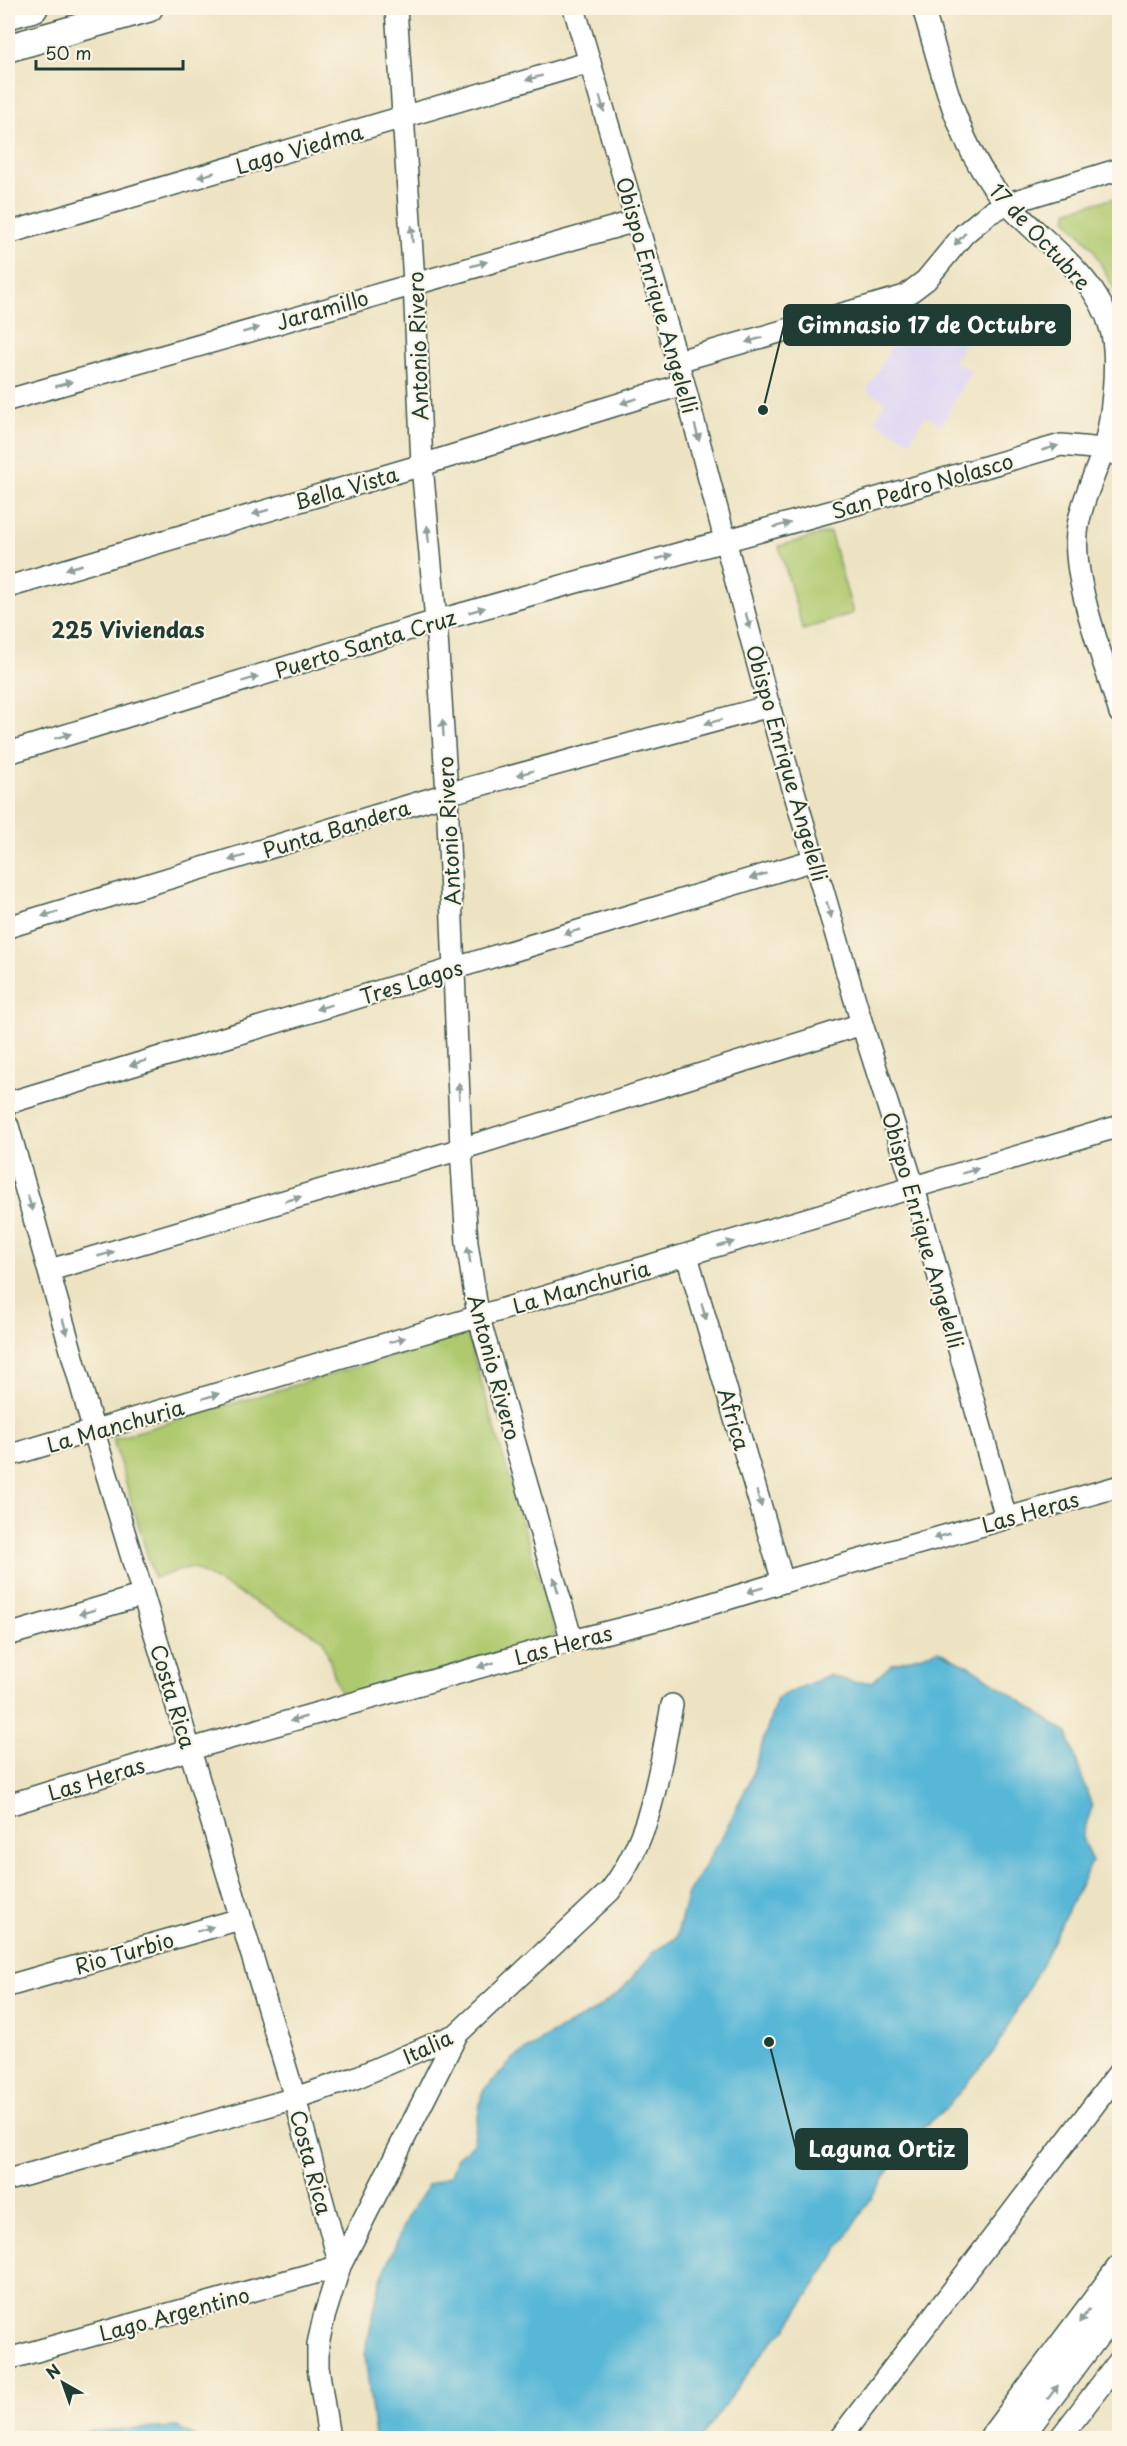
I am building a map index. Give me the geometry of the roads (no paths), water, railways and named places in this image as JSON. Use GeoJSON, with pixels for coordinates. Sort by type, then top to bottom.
{"type":"FeatureCollection","features":[{"type":"Feature","properties":{"kind":"main road"},"geometry":{"type":"LineString","coordinates":[[8,15],[34,8]]}},
{"type":"Feature","properties":{"kind":"main road"},"geometry":{"type":"LineString","coordinates":[[8,48],[149,8]]}},
{"type":"Feature","properties":{"kind":"main road"},"geometry":{"type":"LineString","coordinates":[[993,2439],[1119,2269]]}},
{"type":"Feature","properties":{"kind":"main road"},"geometry":{"type":"LineString","coordinates":[[1017,2439],[1119,2303]]}},
{"type":"Feature","properties":{"kind":"street","name":"Antonio Rivero"},"geometry":{"type":"LineString","coordinates":[[396,8],[405,117],[422,465],[436,621],[447,794],[461,1149],[467,1243],[478,1315],[572,1641]]}},
{"type":"Feature","properties":{"kind":"street","name":"Obispo Enrique Angelelli"},"geometry":{"type":"LineString","coordinates":[[574,8],[678,362],[770,706],[814,860],[862,1024],[914,1188],[1006,1518]]}},
{"type":"Feature","properties":{"kind":"street","name":"17 de Octubre"},"geometry":{"type":"LineString","coordinates":[[923,8],[953,108],[974,157],[1006,204],[1082,278],[1097,297],[1111,328],[1115,353],[1111,453],[1079,514],[1076,550],[1088,606],[1119,713]]}},
{"type":"Feature","properties":{"kind":"street","name":"Lago Viedma"},"geometry":{"type":"LineString","coordinates":[[8,233],[590,62]]}},
{"type":"Feature","properties":{"kind":"street"},"geometry":{"type":"LineString","coordinates":[[678,362],[905,297],[926,280],[964,234],[988,214],[1006,204],[1119,169]]}},
{"type":"Feature","properties":{"kind":"street","name":"Jaramillo"},"geometry":{"type":"LineString","coordinates":[[8,400],[414,282],[636,221]]}},
{"type":"Feature","properties":{"kind":"street","name":"Bella Vista"},"geometry":{"type":"LineString","coordinates":[[8,587],[422,465],[684,384]]}},
{"type":"Feature","properties":{"kind":"street","name":"San Pedro Nolasco"},"geometry":{"type":"LineString","coordinates":[[725,540],[1061,445],[1111,453]]}},
{"type":"Feature","properties":{"kind":"street","name":"Puerto Santa Cruz"},"geometry":{"type":"LineString","coordinates":[[8,753],[436,621],[725,540]]}},
{"type":"Feature","properties":{"kind":"street","name":"Punta Bandera"},"geometry":{"type":"LineString","coordinates":[[8,927],[447,794],[770,706]]}},
{"type":"Feature","properties":{"kind":"street","name":"Tres Lagos"},"geometry":{"type":"LineString","coordinates":[[8,1103],[814,860]]}},
{"type":"Feature","properties":{"kind":"street"},"geometry":{"type":"LineString","coordinates":[[50,1270],[461,1149],[862,1024]]}},
{"type":"Feature","properties":{"kind":"street","name":"Costa Rica"},"geometry":{"type":"LineString","coordinates":[[8,1126],[94,1432],[295,2098],[340,2266]]}},
{"type":"Feature","properties":{"kind":"street","name":"La Manchuria"},"geometry":{"type":"LineString","coordinates":[[8,1456],[1119,1126]]}},
{"type":"Feature","properties":{"kind":"street","name":"Africa"},"geometry":{"type":"LineString","coordinates":[[687,1256],[783,1582]]}},
{"type":"Feature","properties":{"kind":"street","name":"Las Heras"},"geometry":{"type":"LineString","coordinates":[[8,1805],[191,1749],[572,1641],[670,1616],[1119,1486]]}},
{"type":"Feature","properties":{"kind":"street"},"geometry":{"type":"LineString","coordinates":[[8,1635],[143,1595]]}},
{"type":"Feature","properties":{"kind":"street","name":"Italia"},"geometry":{"type":"LineString","coordinates":[[8,2180],[295,2098],[355,2078],[457,2034],[610,1891],[627,1869],[640,1843],[652,1802],[672,1706]]}},
{"type":"Feature","properties":{"kind":"street","name":"Rio Turbio"},"geometry":{"type":"LineString","coordinates":[[8,1986],[240,1919]]}},
{"type":"Feature","properties":{"kind":"street"},"geometry":{"type":"LineString","coordinates":[[329,2439],[318,2367],[318,2344],[340,2266],[457,2034]]}},
{"type":"Feature","properties":{"kind":"street"},"geometry":{"type":"LineString","coordinates":[[840,2439],[1119,2071]]}},
{"type":"Feature","properties":{"kind":"street","name":"Lago Argentino"},"geometry":{"type":"LineString","coordinates":[[8,2359],[340,2266]]}},
{"type":"Feature","properties":{"kind":"street"},"geometry":{"type":"LineString","coordinates":[[1060,2439],[1119,2360]]}},
{"type":"Feature","properties":{"kind":"water"},"geometry":{"type":"Polygon","coordinates":[[[938,1650],[976,1670],[1067,1733],[1092,1807],[1082,1838],[1092,1862],[1039,1969],[995,2050],[948,2106],[919,2131],[898,2157],[787,2328],[767,2347],[701,2438],[375,2438],[365,2355],[380,2282],[408,2215],[428,2185],[451,2175],[457,2157],[473,2144],[482,2093],[514,2058],[591,2013],[622,1990],[653,1952],[676,1938],[688,1893],[723,1835],[751,1778],[777,1698],[828,1675],[853,1682],[872,1682],[892,1664],[938,1650]]]}},
{"type":"Feature","properties":{"kind":"water"},"geometry":{"type":"Polygon","coordinates":[[[177,2427],[198,2438],[38,2438],[89,2431],[177,2427]]]}},
{"type":"Feature","properties":{"kind":"place","name":"Gimnasio 17 de Octubre"},"geometry":{"type":"Point","coordinates":[763,410]}},
{"type":"Feature","properties":{"kind":"place","name":"Laguna Ortiz"},"geometry":{"type":"Point","coordinates":[769,2042]}},
{"type":"Feature","properties":{"kind":"district","name":"225 Viviendas"},"geometry":{"type":"Point","coordinates":[128,628]}}]}
